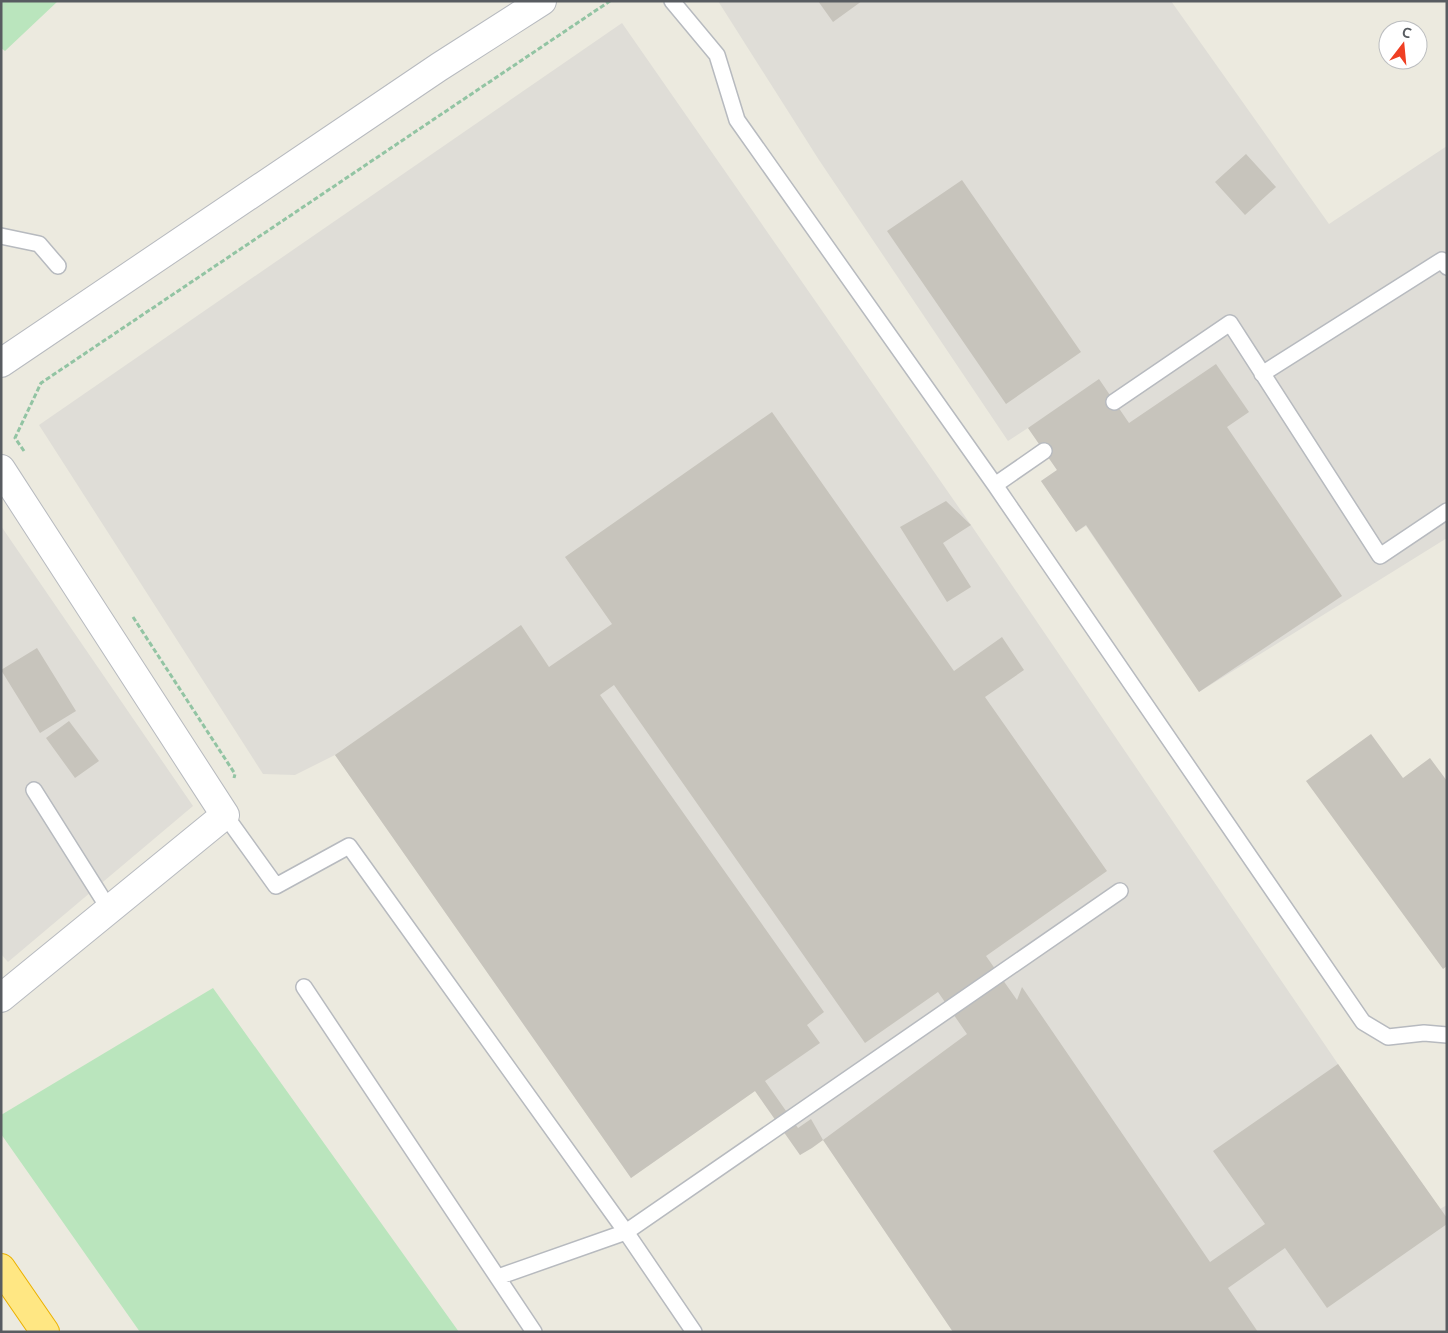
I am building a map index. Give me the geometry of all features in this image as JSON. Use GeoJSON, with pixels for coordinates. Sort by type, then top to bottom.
{"type":"FeatureCollection","features":[{"type":"Feature","properties":{"kind":"highway"},"geometry":{"type":"LineString","coordinates":[[1,1268],[45,1332]]}},
{"type":"Feature","properties":{"kind":"street"},"geometry":{"type":"LineString","coordinates":[[1,363],[439,67],[542,1]]}},
{"type":"Feature","properties":{"kind":"street"},"geometry":{"type":"LineString","coordinates":[[1,469],[225,815],[1,998]]}},
{"type":"Feature","properties":{"kind":"lane"},"geometry":{"type":"LineString","coordinates":[[672,1],[717,55],[737,120],[995,485],[1363,1022],[1388,1037],[1424,1033],[1447,1035]]}},
{"type":"Feature","properties":{"kind":"lane"},"geometry":{"type":"LineString","coordinates":[[1,236],[39,244],[58,266]]}},
{"type":"Feature","properties":{"kind":"lane"},"geometry":{"type":"LineString","coordinates":[[1262,374],[1442,260],[1447,268]]}},
{"type":"Feature","properties":{"kind":"lane"},"geometry":{"type":"LineString","coordinates":[[1114,402],[1230,323],[1380,556],[1447,511]]}},
{"type":"Feature","properties":{"kind":"lane"},"geometry":{"type":"LineString","coordinates":[[995,485],[1044,451]]}},
{"type":"Feature","properties":{"kind":"lane"},"geometry":{"type":"LineString","coordinates":[[34,790],[109,909]]}},
{"type":"Feature","properties":{"kind":"lane"},"geometry":{"type":"LineString","coordinates":[[225,815],[276,886],[349,846],[626,1232],[694,1332]]}},
{"type":"Feature","properties":{"kind":"lane"},"geometry":{"type":"LineString","coordinates":[[498,1277],[626,1232],[1120,891]]}},
{"type":"Feature","properties":{"kind":"lane"},"geometry":{"type":"LineString","coordinates":[[304,987],[534,1332]]}},
{"type":"Feature","properties":{"kind":"path"},"geometry":{"type":"LineString","coordinates":[[26,455],[16,438],[41,383],[610,1]]}},
{"type":"Feature","properties":{"kind":"path"},"geometry":{"type":"LineString","coordinates":[[128,610],[235,774],[225,815]]}},
{"type":"Feature","properties":{"kind":"shaded area"},"geometry":{"type":"Polygon","coordinates":[[[718,1],[1171,1],[1329,224],[1447,146],[1447,538],[1199,692],[1086,526],[1076,532],[1041,481],[1057,470],[1028,428],[1008,441],[819,160],[718,1]]]}},
{"type":"Feature","properties":{"kind":"shaded area"},"geometry":{"type":"Polygon","coordinates":[[[622,23],[971,525],[1338,1064],[1440,1209],[1447,1205],[1447,1332],[953,1332],[823,1140],[800,1155],[755,1091],[631,1178],[335,755],[295,775],[263,774],[39,425],[622,23]]]}},
{"type":"Feature","properties":{"kind":"shaded area"},"geometry":{"type":"Polygon","coordinates":[[[1,526],[193,806],[8,962],[1,954],[1,526]]]}},
{"type":"Feature","properties":{"kind":"green space"},"geometry":{"type":"Polygon","coordinates":[[[1,1],[58,1],[5,51],[1,48],[1,1]]]}},
{"type":"Feature","properties":{"kind":"green space"},"geometry":{"type":"Polygon","coordinates":[[[213,988],[459,1332],[140,1332],[1,1134],[1,1115],[213,988]]]}},
{"type":"Feature","properties":{"kind":"building"},"geometry":{"type":"Polygon","coordinates":[[[818,1],[862,1],[833,22],[818,1]]]}},
{"type":"Feature","properties":{"kind":"building"},"geometry":{"type":"Polygon","coordinates":[[[1246,154],[1276,187],[1245,215],[1215,182],[1246,154]]]}},
{"type":"Feature","properties":{"kind":"building"},"geometry":{"type":"Polygon","coordinates":[[[962,180],[1081,352],[1006,404],[887,231],[962,180]]]}},
{"type":"Feature","properties":{"kind":"building"},"geometry":{"type":"Polygon","coordinates":[[[1216,364],[1249,412],[1227,427],[1342,596],[1199,692],[1086,525],[1076,532],[1041,481],[1057,470],[1028,428],[1099,379],[1129,423],[1216,364]]]}},
{"type":"Feature","properties":{"kind":"building"},"geometry":{"type":"Polygon","coordinates":[[[772,412],[954,671],[1002,637],[1024,670],[985,697],[1107,871],[986,956],[1017,1000],[1022,987],[1210,1262],[1265,1224],[1213,1151],[1338,1064],[1447,1218],[1447,1224],[1327,1308],[1285,1248],[1228,1288],[1258,1332],[953,1332],[823,1140],[800,1155],[755,1091],[631,1178],[335,755],[521,625],[549,667],[612,624],[565,557],[772,412]],[[614,685],[600,695],[824,1012],[807,1025],[820,1043],[765,1081],[798,1128],[811,1119],[823,1140],[967,1034],[938,992],[865,1043],[614,685]]]}},
{"type":"Feature","properties":{"kind":"building"},"geometry":{"type":"Polygon","coordinates":[[[946,501],[971,525],[943,543],[971,587],[947,602],[900,527],[946,501]]]}},
{"type":"Feature","properties":{"kind":"building"},"geometry":{"type":"Polygon","coordinates":[[[37,648],[76,711],[40,733],[1,670],[37,648]]]}},
{"type":"Feature","properties":{"kind":"building"},"geometry":{"type":"Polygon","coordinates":[[[69,721],[99,761],[75,778],[46,738],[69,721]]]}},
{"type":"Feature","properties":{"kind":"building"},"geometry":{"type":"Polygon","coordinates":[[[1371,734],[1403,778],[1430,758],[1447,781],[1447,966],[1443,969],[1306,781],[1371,734]]]}}]}
